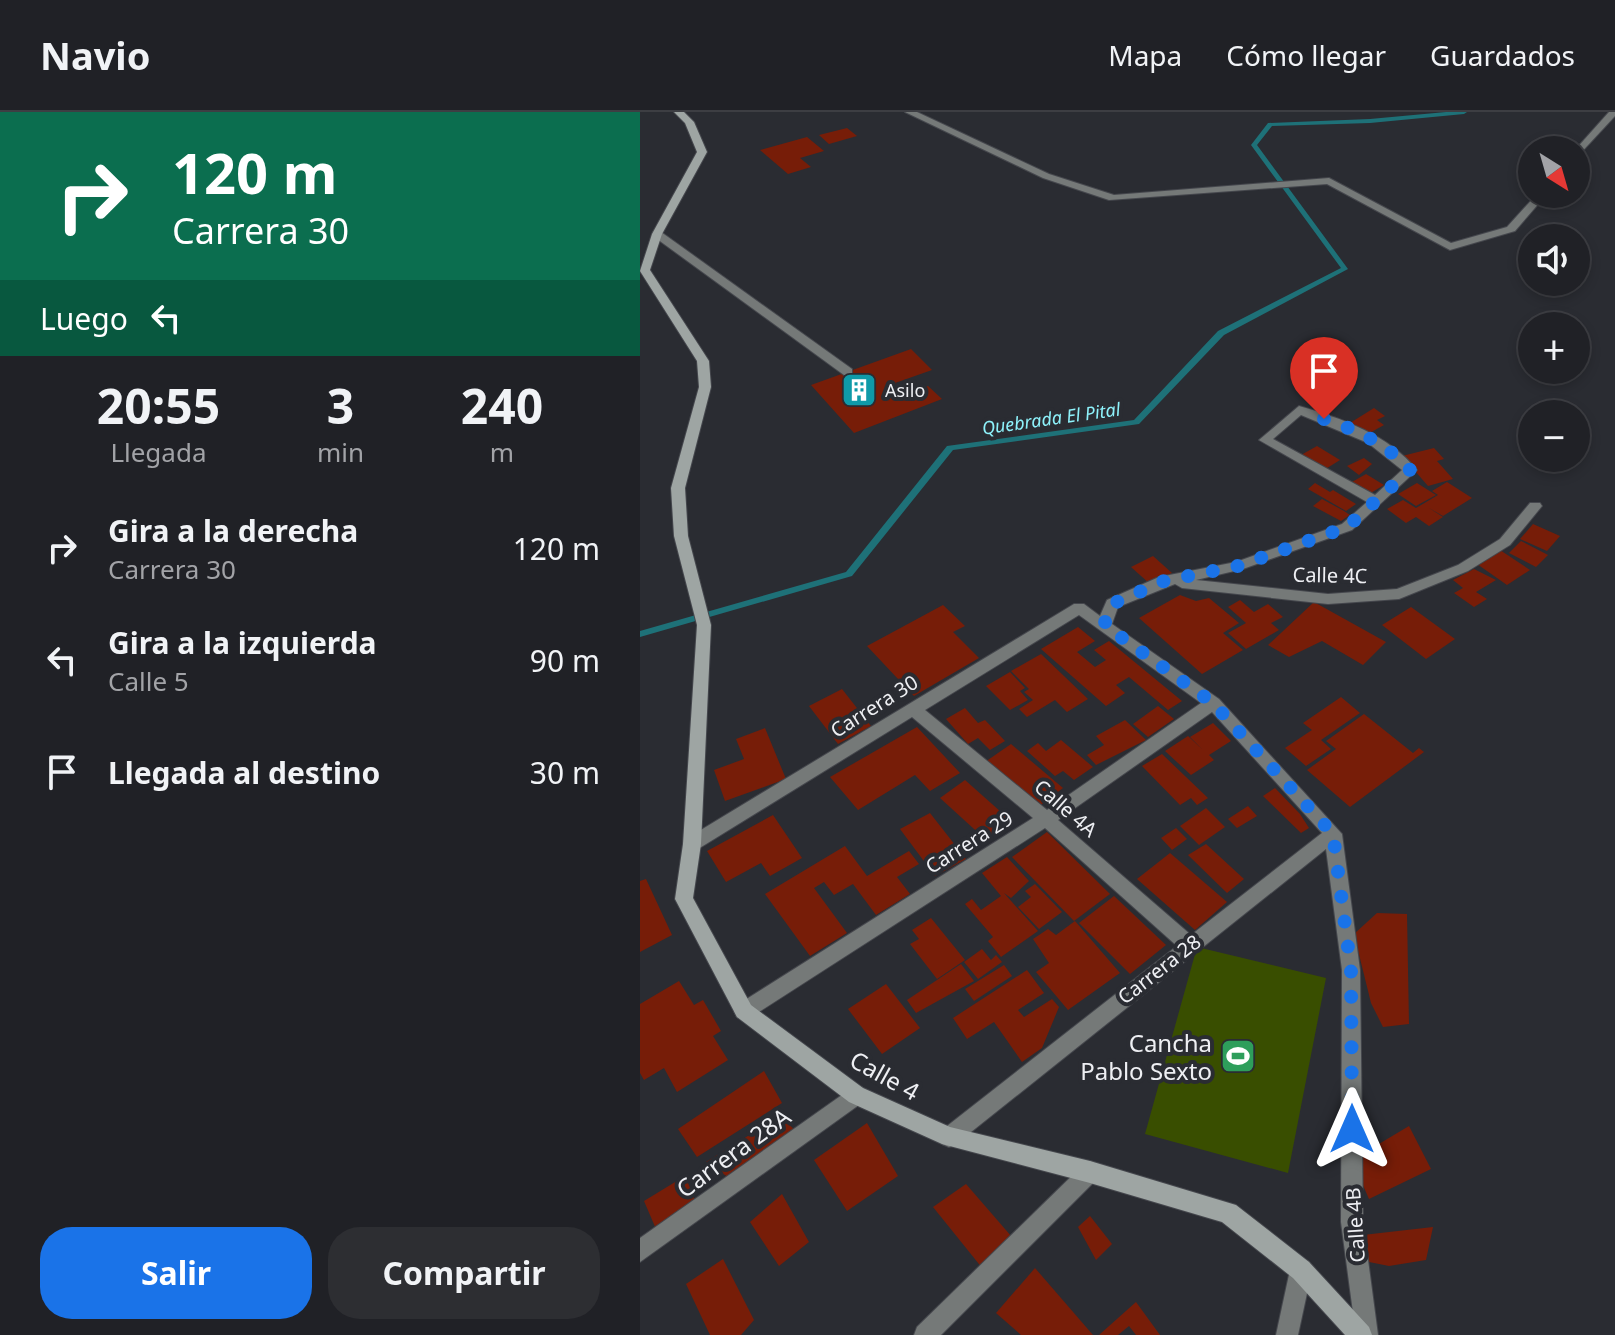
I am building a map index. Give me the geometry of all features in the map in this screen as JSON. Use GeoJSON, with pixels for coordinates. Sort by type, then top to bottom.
{"type":"FeatureCollection","features":[{"type":"Feature","properties":{"kind":"street"},"geometry":{"type":"LineString","coordinates":[[679,112],[689,122],[702,152],[657,234],[848,372]]}},
{"type":"Feature","properties":{"kind":"street"},"geometry":{"type":"LineString","coordinates":[[910,112],[1046,176],[1113,198],[1329,181],[1450,247],[1511,229],[1530,208]]}},
{"type":"Feature","properties":{"kind":"street"},"geometry":{"type":"LineString","coordinates":[[1590,139],[1614,112]]}},
{"type":"Feature","properties":{"kind":"street","name":"Calle 4"},"geometry":{"type":"LineString","coordinates":[[657,234],[645,270],[703,361],[705,387],[678,488],[681,536],[704,625],[692,844],[684,899],[744,1011],[856,1095],[949,1137],[1090,1172],[1228,1213],[1301,1270],[1361,1335]]}},
{"type":"Feature","properties":{"kind":"street"},"geometry":{"type":"LineString","coordinates":[[1333,834],[1213,703],[1104,625],[1112,604],[1164,581],[1238,566],[1347,527],[1376,501],[1410,470],[1395,454],[1350,428],[1299,410],[1265,440],[1376,501]]}},
{"type":"Feature","properties":{"kind":"street","name":"Calle 4C"},"geometry":{"type":"LineString","coordinates":[[1164,581],[1328,599],[1399,594],[1463,568],[1505,542],[1535,506]]}},
{"type":"Feature","properties":{"kind":"street","name":"Carrera 30"},"geometry":{"type":"LineString","coordinates":[[692,844],[1079,608],[1104,625]]}},
{"type":"Feature","properties":{"kind":"street","name":"Carrera 29"},"geometry":{"type":"LineString","coordinates":[[744,1011],[1046,819],[1213,703]]}},
{"type":"Feature","properties":{"kind":"street","name":"Calle 4A"},"geometry":{"type":"LineString","coordinates":[[912,708],[1046,819],[1189,945]]}},
{"type":"Feature","properties":{"kind":"street","name":"Carrera 28"},"geometry":{"type":"LineString","coordinates":[[949,1137],[1333,834]]}},
{"type":"Feature","properties":{"kind":"street","name":"Calle 4B"},"geometry":{"type":"LineString","coordinates":[[1333,834],[1351,970],[1352,1222],[1367,1335]]}},
{"type":"Feature","properties":{"kind":"street","name":"Carrera 28A"},"geometry":{"type":"LineString","coordinates":[[640,1251],[856,1095]]}},
{"type":"Feature","properties":{"kind":"street"},"geometry":{"type":"LineString","coordinates":[[925,1335],[1090,1172]]}},
{"type":"Feature","properties":{"kind":"street"},"geometry":{"type":"LineString","coordinates":[[1287,1335],[1301,1270]]}},
{"type":"Feature","properties":{"kind":"green space","name":"Cancha Pablo Sexto"},"geometry":{"type":"Polygon","coordinates":[[[1197,947],[1326,978],[1288,1173],[1145,1134],[1197,947]]]}},
{"type":"Feature","properties":{"kind":"building"},"geometry":{"type":"Polygon","coordinates":[[[847,128],[857,136],[829,144],[819,135],[847,128]]]}},
{"type":"Feature","properties":{"kind":"building"},"geometry":{"type":"Polygon","coordinates":[[[807,137],[824,151],[800,158],[811,167],[788,174],[760,150],[807,137]]]}},
{"type":"Feature","properties":{"kind":"building","name":"Asilo"},"geometry":{"type":"Polygon","coordinates":[[[911,349],[932,370],[895,383],[905,394],[928,386],[942,399],[854,433],[811,385],[911,349]]]}},
{"type":"Feature","properties":{"kind":"building"},"geometry":{"type":"Polygon","coordinates":[[[1374,408],[1385,416],[1377,420],[1384,425],[1366,435],[1350,423],[1374,408]]]}},
{"type":"Feature","properties":{"kind":"building"},"geometry":{"type":"Polygon","coordinates":[[[1317,446],[1340,460],[1324,470],[1301,455],[1317,446]]]}},
{"type":"Feature","properties":{"kind":"building"},"geometry":{"type":"Polygon","coordinates":[[[1434,448],[1444,459],[1437,461],[1453,479],[1428,486],[1402,456],[1434,448]]]}},
{"type":"Feature","properties":{"kind":"building"},"geometry":{"type":"Polygon","coordinates":[[[1364,458],[1372,464],[1359,475],[1347,466],[1364,458]]]}},
{"type":"Feature","properties":{"kind":"building"},"geometry":{"type":"Polygon","coordinates":[[[1366,474],[1384,485],[1369,494],[1352,482],[1366,474]]]}},
{"type":"Feature","properties":{"kind":"building"},"geometry":{"type":"Polygon","coordinates":[[[1447,482],[1472,498],[1443,516],[1429,508],[1443,517],[1429,526],[1416,517],[1406,523],[1387,509],[1403,500],[1416,508],[1438,495],[1432,491],[1447,482]]]}},
{"type":"Feature","properties":{"kind":"building"},"geometry":{"type":"Polygon","coordinates":[[[1315,483],[1356,504],[1346,511],[1308,489],[1315,483]]]}},
{"type":"Feature","properties":{"kind":"building"},"geometry":{"type":"Polygon","coordinates":[[[1417,483],[1436,495],[1416,506],[1398,494],[1417,483]]]}},
{"type":"Feature","properties":{"kind":"building"},"geometry":{"type":"Polygon","coordinates":[[[1322,499],[1350,515],[1341,521],[1313,506],[1322,499]]]}},
{"type":"Feature","properties":{"kind":"building"},"geometry":{"type":"Polygon","coordinates":[[[1533,524],[1560,536],[1547,551],[1520,539],[1533,524]]]}},
{"type":"Feature","properties":{"kind":"building"},"geometry":{"type":"Polygon","coordinates":[[[1521,541],[1548,555],[1536,567],[1509,553],[1521,541]]]}},
{"type":"Feature","properties":{"kind":"building"},"geometry":{"type":"Polygon","coordinates":[[[1500,550],[1530,570],[1507,585],[1477,564],[1500,550]]]}},
{"type":"Feature","properties":{"kind":"building"},"geometry":{"type":"Polygon","coordinates":[[[1153,556],[1172,573],[1150,584],[1131,567],[1153,556]]]}},
{"type":"Feature","properties":{"kind":"building"},"geometry":{"type":"Polygon","coordinates":[[[1474,569],[1496,580],[1476,592],[1487,599],[1474,607],[1454,593],[1463,588],[1453,580],[1474,569]]]}},
{"type":"Feature","properties":{"kind":"building"},"geometry":{"type":"Polygon","coordinates":[[[1180,595],[1196,601],[1209,598],[1239,623],[1223,633],[1243,650],[1202,674],[1139,618],[1180,595]]]}},
{"type":"Feature","properties":{"kind":"building"},"geometry":{"type":"Polygon","coordinates":[[[1240,600],[1254,612],[1268,604],[1283,617],[1271,623],[1279,630],[1246,649],[1228,633],[1246,623],[1228,607],[1240,600]]]}},
{"type":"Feature","properties":{"kind":"building"},"geometry":{"type":"Polygon","coordinates":[[[1314,602],[1386,642],[1363,665],[1322,641],[1289,657],[1268,645],[1314,602]]]}},
{"type":"Feature","properties":{"kind":"building"},"geometry":{"type":"Polygon","coordinates":[[[943,605],[965,626],[953,632],[979,658],[914,696],[867,646],[943,605]]]}},
{"type":"Feature","properties":{"kind":"building"},"geometry":{"type":"Polygon","coordinates":[[[1411,607],[1455,639],[1426,659],[1382,625],[1411,607]]]}},
{"type":"Feature","properties":{"kind":"building"},"geometry":{"type":"Polygon","coordinates":[[[1078,627],[1095,641],[1077,652],[1095,667],[1106,660],[1094,650],[1109,641],[1182,701],[1168,710],[1129,677],[1116,685],[1125,693],[1106,706],[1041,649],[1078,627]]]}},
{"type":"Feature","properties":{"kind":"building"},"geometry":{"type":"Polygon","coordinates":[[[1041,654],[1088,699],[1067,712],[1055,700],[1027,717],[1019,709],[1033,700],[1024,692],[1029,689],[1011,671],[1041,654]]]}},
{"type":"Feature","properties":{"kind":"building"},"geometry":{"type":"Polygon","coordinates":[[[1010,672],[1025,688],[1020,691],[1028,700],[1010,710],[986,686],[1010,672]]]}},
{"type":"Feature","properties":{"kind":"building"},"geometry":{"type":"Polygon","coordinates":[[[842,689],[871,726],[838,744],[809,706],[842,689]]]}},
{"type":"Feature","properties":{"kind":"building"},"geometry":{"type":"Polygon","coordinates":[[[1341,697],[1360,713],[1321,740],[1331,749],[1306,766],[1285,748],[1312,730],[1303,723],[1341,697]]]}},
{"type":"Feature","properties":{"kind":"building"},"geometry":{"type":"Polygon","coordinates":[[[1158,706],[1174,719],[1148,737],[1133,724],[1158,706]]]}},
{"type":"Feature","properties":{"kind":"building"},"geometry":{"type":"Polygon","coordinates":[[[965,708],[978,723],[985,720],[1005,741],[990,750],[978,738],[968,744],[946,719],[965,708]]]}},
{"type":"Feature","properties":{"kind":"building"},"geometry":{"type":"Polygon","coordinates":[[[1364,714],[1413,753],[1419,748],[1424,752],[1350,807],[1307,770],[1336,749],[1326,741],[1364,714]]]}},
{"type":"Feature","properties":{"kind":"building"},"geometry":{"type":"Polygon","coordinates":[[[1125,720],[1146,740],[1096,765],[1087,755],[1104,745],[1096,736],[1125,720]]]}},
{"type":"Feature","properties":{"kind":"building"},"geometry":{"type":"Polygon","coordinates":[[[1213,723],[1231,741],[1209,755],[1214,760],[1191,775],[1165,751],[1188,736],[1203,750],[1190,737],[1213,723]]]}},
{"type":"Feature","properties":{"kind":"building"},"geometry":{"type":"Polygon","coordinates":[[[917,727],[960,773],[930,791],[915,775],[858,810],[830,777],[917,727]]]}},
{"type":"Feature","properties":{"kind":"building"},"geometry":{"type":"Polygon","coordinates":[[[765,728],[786,779],[725,801],[714,770],[744,759],[736,739],[765,728]]]}},
{"type":"Feature","properties":{"kind":"building"},"geometry":{"type":"Polygon","coordinates":[[[1061,740],[1093,767],[1074,780],[1063,771],[1055,776],[1027,751],[1038,743],[1046,751],[1061,740]]]}},
{"type":"Feature","properties":{"kind":"building"},"geometry":{"type":"Polygon","coordinates":[[[1011,744],[1063,788],[1037,808],[985,762],[1011,744]]]}},
{"type":"Feature","properties":{"kind":"building"},"geometry":{"type":"Polygon","coordinates":[[[1162,754],[1208,798],[1197,805],[1191,798],[1180,805],[1142,766],[1162,754]]]}},
{"type":"Feature","properties":{"kind":"building"},"geometry":{"type":"Polygon","coordinates":[[[965,780],[1010,820],[985,839],[940,798],[965,780]]]}},
{"type":"Feature","properties":{"kind":"building"},"geometry":{"type":"Polygon","coordinates":[[[1275,788],[1309,828],[1301,833],[1263,796],[1275,788]]]}},
{"type":"Feature","properties":{"kind":"building"},"geometry":{"type":"Polygon","coordinates":[[[1248,806],[1257,816],[1237,828],[1228,819],[1248,806]]]}},
{"type":"Feature","properties":{"kind":"building"},"geometry":{"type":"Polygon","coordinates":[[[1206,808],[1225,827],[1199,845],[1180,826],[1206,808]]]}},
{"type":"Feature","properties":{"kind":"building"},"geometry":{"type":"Polygon","coordinates":[[[930,813],[966,859],[935,876],[900,829],[930,813]]]}},
{"type":"Feature","properties":{"kind":"building"},"geometry":{"type":"Polygon","coordinates":[[[773,815],[802,858],[770,876],[761,863],[726,882],[707,851],[773,815]]]}},
{"type":"Feature","properties":{"kind":"building"},"geometry":{"type":"Polygon","coordinates":[[[1176,828],[1187,839],[1172,850],[1161,838],[1176,828]]]}},
{"type":"Feature","properties":{"kind":"building"},"geometry":{"type":"Polygon","coordinates":[[[1047,832],[1110,894],[1074,921],[1012,857],[1047,832]]]}},
{"type":"Feature","properties":{"kind":"building"},"geometry":{"type":"Polygon","coordinates":[[[1206,844],[1244,879],[1227,893],[1188,855],[1206,844]]]}},
{"type":"Feature","properties":{"kind":"building"},"geometry":{"type":"Polygon","coordinates":[[[845,846],[867,876],[909,851],[919,864],[897,877],[910,894],[876,915],[853,884],[834,895],[824,882],[814,888],[847,933],[810,956],[765,894],[845,846]]]}},
{"type":"Feature","properties":{"kind":"building"},"geometry":{"type":"Polygon","coordinates":[[[1170,853],[1227,902],[1195,930],[1137,879],[1170,853]]]}},
{"type":"Feature","properties":{"kind":"building"},"geometry":{"type":"Polygon","coordinates":[[[1007,857],[1029,881],[1011,898],[1004,893],[1038,931],[1001,957],[988,941],[993,937],[965,904],[972,899],[981,910],[1001,896],[982,873],[1007,857]]]}},
{"type":"Feature","properties":{"kind":"building"},"geometry":{"type":"Polygon","coordinates":[[[646,879],[672,935],[640,952],[640,881],[646,879]]]}},
{"type":"Feature","properties":{"kind":"building"},"geometry":{"type":"Polygon","coordinates":[[[1035,884],[1062,912],[1039,929],[1018,907],[1031,897],[1025,891],[1035,884]]]}},
{"type":"Feature","properties":{"kind":"building"},"geometry":{"type":"Polygon","coordinates":[[[1114,896],[1166,945],[1130,974],[1079,923],[1114,896]]]}},
{"type":"Feature","properties":{"kind":"building"},"geometry":{"type":"Polygon","coordinates":[[[1377,913],[1407,914],[1409,1024],[1383,1027],[1371,1003],[1354,934],[1377,913]]]}},
{"type":"Feature","properties":{"kind":"building"},"geometry":{"type":"Polygon","coordinates":[[[931,918],[965,960],[937,979],[910,944],[919,939],[912,930],[931,918]]]}},
{"type":"Feature","properties":{"kind":"building"},"geometry":{"type":"Polygon","coordinates":[[[1075,921],[1120,973],[1068,1010],[1036,972],[1049,963],[1033,939],[1048,929],[1056,935],[1075,921]]]}},
{"type":"Feature","properties":{"kind":"building"},"geometry":{"type":"Polygon","coordinates":[[[982,949],[991,960],[996,955],[1002,962],[978,979],[964,962],[982,949]]]}},
{"type":"Feature","properties":{"kind":"building"},"geometry":{"type":"Polygon","coordinates":[[[961,964],[974,981],[916,1013],[907,1000],[961,964]]]}},
{"type":"Feature","properties":{"kind":"building"},"geometry":{"type":"Polygon","coordinates":[[[1004,965],[1012,976],[974,1001],[965,989],[1004,965]]]}},
{"type":"Feature","properties":{"kind":"building"},"geometry":{"type":"Polygon","coordinates":[[[1027,970],[1044,993],[1018,1010],[1024,1017],[1052,999],[1059,1007],[1042,1048],[1022,1062],[994,1022],[967,1039],[953,1018],[1027,970]]]}},
{"type":"Feature","properties":{"kind":"building"},"geometry":{"type":"Polygon","coordinates":[[[679,981],[694,1005],[703,1000],[721,1031],[713,1036],[728,1060],[677,1092],[664,1068],[644,1080],[640,1073],[640,1004],[679,981]]]}},
{"type":"Feature","properties":{"kind":"building"},"geometry":{"type":"Polygon","coordinates":[[[886,984],[920,1028],[882,1054],[848,1009],[886,984]]]}},
{"type":"Feature","properties":{"kind":"building"},"geometry":{"type":"Polygon","coordinates":[[[764,1071],[782,1103],[697,1157],[678,1129],[764,1071]]]}},
{"type":"Feature","properties":{"kind":"building"},"geometry":{"type":"Polygon","coordinates":[[[780,1116],[800,1135],[735,1182],[706,1162],[780,1116]]]}},
{"type":"Feature","properties":{"kind":"building"},"geometry":{"type":"Polygon","coordinates":[[[867,1123],[898,1176],[847,1211],[814,1160],[867,1123]]]}},
{"type":"Feature","properties":{"kind":"building"},"geometry":{"type":"Polygon","coordinates":[[[1409,1126],[1431,1169],[1369,1199],[1352,1160],[1409,1126]]]}},
{"type":"Feature","properties":{"kind":"building"},"geometry":{"type":"Polygon","coordinates":[[[685,1176],[701,1214],[662,1243],[644,1201],[685,1176]]]}},
{"type":"Feature","properties":{"kind":"building"},"geometry":{"type":"Polygon","coordinates":[[[966,1184],[1018,1244],[987,1274],[933,1207],[966,1184]]]}},
{"type":"Feature","properties":{"kind":"building"},"geometry":{"type":"Polygon","coordinates":[[[782,1194],[809,1242],[779,1266],[750,1222],[782,1194]]]}},
{"type":"Feature","properties":{"kind":"building"},"geometry":{"type":"Polygon","coordinates":[[[1090,1216],[1112,1244],[1096,1260],[1078,1227],[1090,1216]]]}},
{"type":"Feature","properties":{"kind":"building"},"geometry":{"type":"Polygon","coordinates":[[[1433,1227],[1426,1260],[1389,1266],[1364,1261],[1354,1236],[1433,1227]]]}},
{"type":"Feature","properties":{"kind":"building"},"geometry":{"type":"Polygon","coordinates":[[[723,1259],[754,1320],[741,1335],[710,1335],[686,1284],[723,1259]]]}},
{"type":"Feature","properties":{"kind":"building"},"geometry":{"type":"Polygon","coordinates":[[[1035,1268],[1093,1335],[1021,1335],[996,1313],[1035,1268]]]}},
{"type":"Feature","properties":{"kind":"building"},"geometry":{"type":"Polygon","coordinates":[[[1136,1302],[1160,1335],[1136,1335],[1129,1326],[1118,1335],[1099,1335],[1136,1302]]]}},
{"type":"Feature","properties":{"kind":"waterway","name":"Quebrada El Pital"},"geometry":{"type":"LineString","coordinates":[[640,634],[849,574],[950,448],[1136,422],[1221,333],[1345,269],[1254,145],[1270,124],[1370,121],[1464,112]]}},
{"type":"Feature","properties":{"kind":"place","name":"Asilo"},"geometry":{"type":"Point","coordinates":[859,390]}},
{"type":"Feature","properties":{"kind":"place","name":"Cancha Pablo Sexto"},"geometry":{"type":"Point","coordinates":[1238,1056]}},
{"type":"Feature","properties":{"kind":"route"},"geometry":{"type":"LineString","coordinates":[[1324,419],[1350,428],[1395,454],[1410,470],[1347,527],[1238,566],[1164,581],[1112,604],[1104,625],[1213,703],[1291,792],[1333,834],[1351,970],[1352,1129]]}}]}
